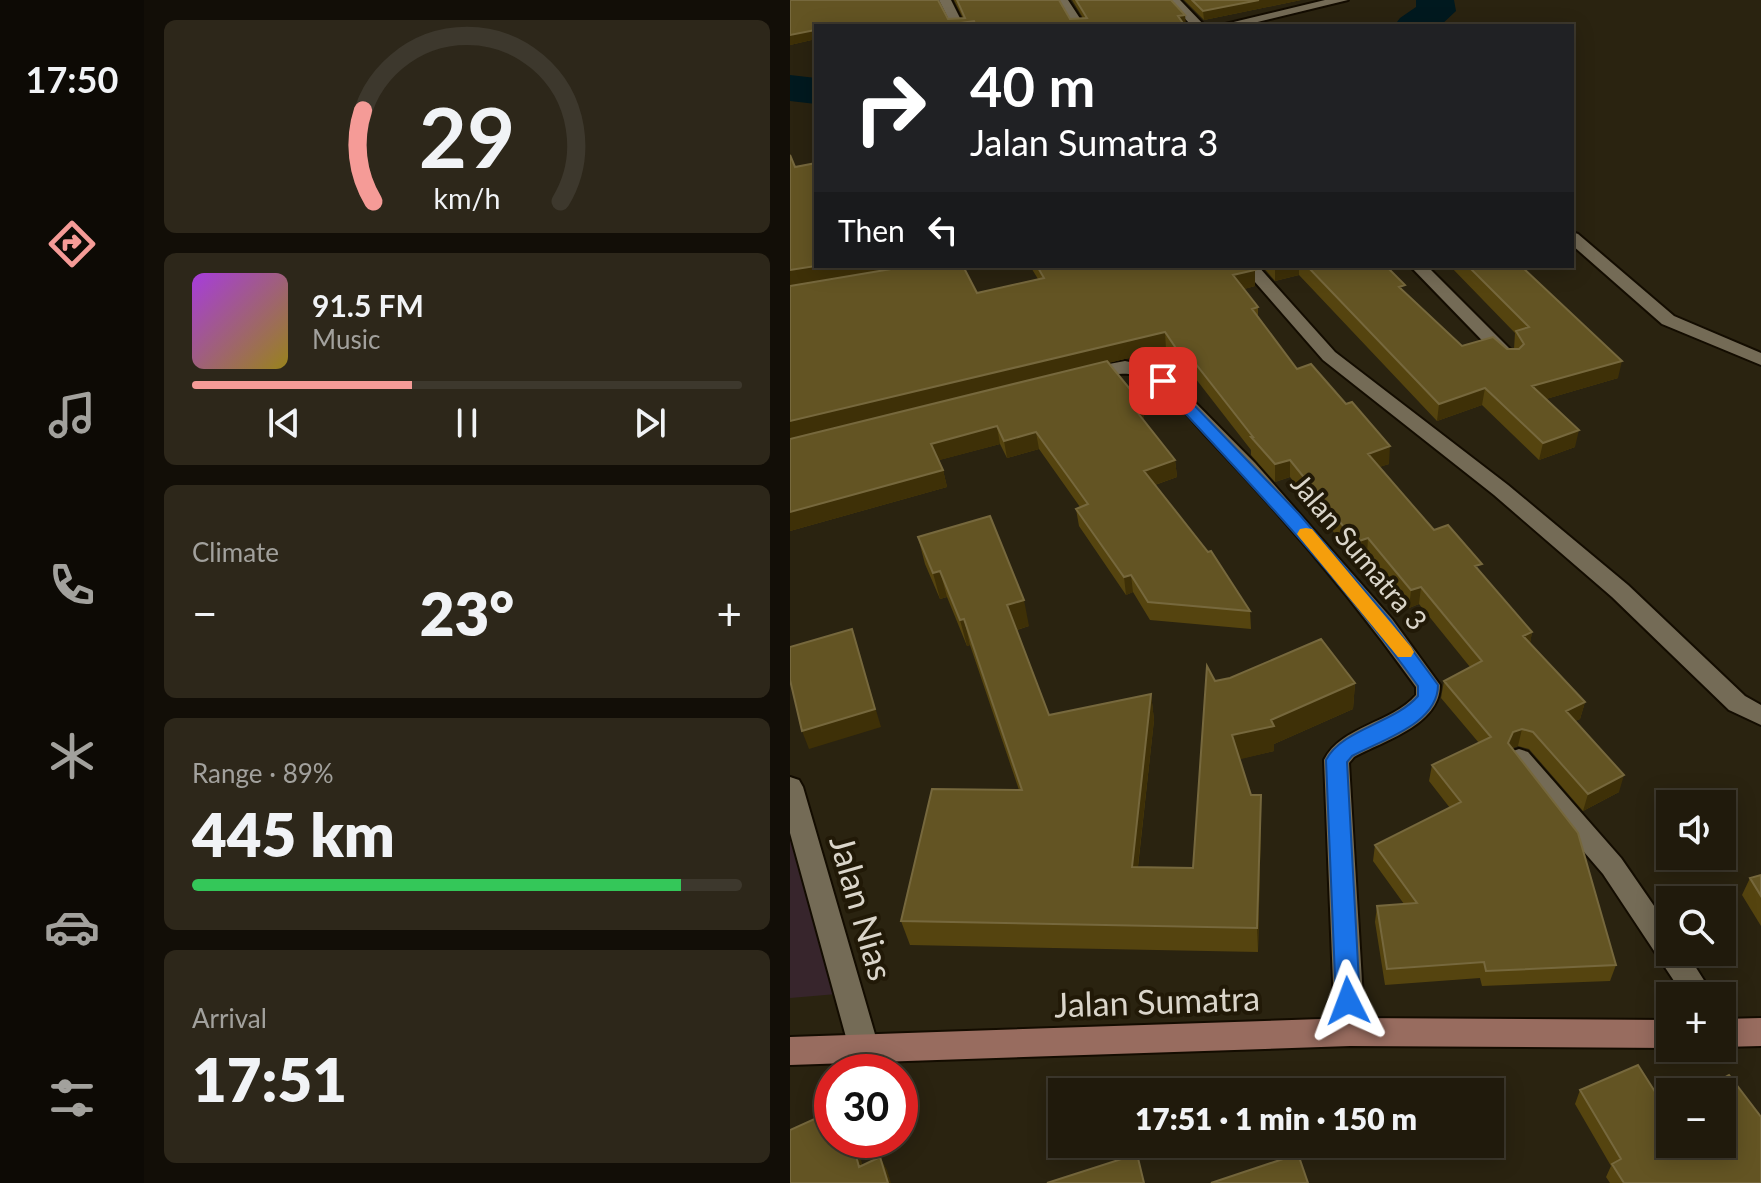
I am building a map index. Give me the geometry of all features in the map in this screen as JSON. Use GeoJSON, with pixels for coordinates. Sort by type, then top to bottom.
{"type":"FeatureCollection","features":[{"type":"Feature","properties":{"kind":"main road","name":"Jalan Sumatra"},"geometry":{"type":"LineString","coordinates":[[790,1051],[1350,1032],[1656,1034]]}},
{"type":"Feature","properties":{"kind":"main road"},"geometry":{"type":"LineString","coordinates":[[1736,1032],[1761,1032]]}},
{"type":"Feature","properties":{"kind":"street"},"geometry":{"type":"LineString","coordinates":[[945,0],[957,24]]}},
{"type":"Feature","properties":{"kind":"street"},"geometry":{"type":"LineString","coordinates":[[1062,0],[1078,24]]}},
{"type":"Feature","properties":{"kind":"street"},"geometry":{"type":"LineString","coordinates":[[1173,0],[1197,24]]}},
{"type":"Feature","properties":{"kind":"street"},"geometry":{"type":"LineString","coordinates":[[1232,24],[1342,0]]}},
{"type":"Feature","properties":{"kind":"street"},"geometry":{"type":"LineString","coordinates":[[1574,239],[1668,320],[1761,360]]}},
{"type":"Feature","properties":{"kind":"street"},"geometry":{"type":"LineString","coordinates":[[1251,268],[1285,310],[1354,379],[1501,490],[1620,591],[1737,703],[1761,716]]}},
{"type":"Feature","properties":{"kind":"street"},"geometry":{"type":"LineString","coordinates":[[1420,268],[1510,359]]}},
{"type":"Feature","properties":{"kind":"street","name":"Jalan Sumatra 3"},"geometry":{"type":"LineString","coordinates":[[1059,381],[1131,364],[1144,368],[1163,381],[1293,518],[1384,625],[1428,685],[1428,698],[1415,713],[1345,750],[1336,760],[1350,1032]]}},
{"type":"Feature","properties":{"kind":"street"},"geometry":{"type":"LineString","coordinates":[[1519,759],[1612,866],[1656,931]]}},
{"type":"Feature","properties":{"kind":"street","name":"Jalan Nias"},"geometry":{"type":"LineString","coordinates":[[790,787],[864,1048]]}},
{"type":"Feature","properties":{"kind":"shaded area"},"geometry":{"type":"Polygon","coordinates":[[[790,835],[837,994],[790,998],[790,835]]]}},
{"type":"Feature","properties":{"kind":"building"},"geometry":{"type":"Polygon","coordinates":[[[790,0],[938,0],[948,19],[965,18],[957,0],[1059,0],[1070,19],[1087,18],[1076,0],[1171,0],[1185,15],[1178,16],[1184,24],[975,24],[974,21],[952,24],[814,24],[814,30],[790,35],[790,0]]]}},
{"type":"Feature","properties":{"kind":"building"},"geometry":{"type":"Polygon","coordinates":[[[1192,0],[1259,0],[1203,11],[1192,0]]]}},
{"type":"Feature","properties":{"kind":"building"},"geometry":{"type":"Polygon","coordinates":[[[790,155],[795,167],[814,163],[814,266],[790,270],[790,155]]]}},
{"type":"Feature","properties":{"kind":"building"},"geometry":{"type":"Polygon","coordinates":[[[897,268],[964,268],[977,293],[1044,278],[1038,268],[1253,268],[1255,270],[1233,275],[1258,307],[1252,309],[1297,369],[1311,364],[1346,404],[1352,402],[1390,446],[1368,454],[1434,530],[1448,525],[1482,564],[1475,566],[1532,632],[1523,636],[1585,702],[1566,711],[1624,775],[1588,794],[1533,732],[1522,729],[1513,732],[1508,743],[1578,833],[1616,965],[1486,971],[1484,962],[1387,969],[1377,906],[1417,903],[1375,845],[1461,802],[1432,765],[1491,737],[1444,681],[1482,661],[1421,587],[1411,590],[1368,538],[1356,542],[1290,460],[1275,464],[1191,358],[1184,360],[1165,332],[790,421],[790,286],[897,268]]]}},
{"type":"Feature","properties":{"kind":"building"},"geometry":{"type":"Polygon","coordinates":[[[1309,268],[1388,268],[1405,285],[1399,287],[1462,346],[1493,337],[1507,349],[1519,349],[1524,344],[1516,331],[1529,327],[1470,268],[1523,268],[1622,361],[1532,386],[1579,430],[1543,443],[1485,388],[1439,404],[1309,268]]]}},
{"type":"Feature","properties":{"kind":"building"},"geometry":{"type":"Polygon","coordinates":[[[1107,361],[1143,405],[1134,408],[1175,460],[1144,471],[1208,552],[1211,551],[1250,611],[1148,602],[1131,575],[1124,577],[1076,509],[1088,504],[1036,432],[1004,441],[997,426],[931,444],[943,470],[790,512],[790,439],[1107,361]]]}},
{"type":"Feature","properties":{"kind":"building"},"geometry":{"type":"Polygon","coordinates":[[[990,516],[1024,600],[1007,605],[1049,715],[1151,694],[1132,867],[1193,868],[1207,666],[1215,681],[1230,678],[1321,639],[1355,683],[1271,720],[1274,726],[1232,735],[1251,795],[1261,795],[1257,928],[901,921],[932,789],[1022,790],[964,619],[960,620],[940,571],[933,573],[918,537],[990,516]]]}},
{"type":"Feature","properties":{"kind":"building"},"geometry":{"type":"Polygon","coordinates":[[[852,629],[875,709],[802,731],[790,680],[790,647],[852,629]]]}},
{"type":"Feature","properties":{"kind":"building"},"geometry":{"type":"Polygon","coordinates":[[[1761,875],[1761,896],[1750,878],[1761,875]]]}},
{"type":"Feature","properties":{"kind":"building"},"geometry":{"type":"Polygon","coordinates":[[[1638,1065],[1656,1093],[1656,1158],[1736,1158],[1736,1084],[1761,1117],[1761,1183],[1624,1183],[1612,1164],[1621,1159],[1580,1090],[1638,1065]]]}},
{"type":"Feature","properties":{"kind":"building"},"geometry":{"type":"Polygon","coordinates":[[[814,1119],[814,1158],[857,1158],[859,1167],[880,1158],[888,1183],[790,1183],[790,1130],[814,1119]]]}},
{"type":"Feature","properties":{"kind":"building"},"geometry":{"type":"Polygon","coordinates":[[[1125,1158],[1138,1158],[1144,1183],[1047,1183],[1125,1158]]]}},
{"type":"Feature","properties":{"kind":"building"},"geometry":{"type":"Polygon","coordinates":[[[1286,1158],[1299,1158],[1308,1183],[1211,1183],[1286,1158]]]}},
{"type":"Feature","properties":{"kind":"waterway"},"geometry":{"type":"LineString","coordinates":[[1417,24],[1436,11],[1435,0]]}},
{"type":"Feature","properties":{"kind":"waterway"},"geometry":{"type":"LineString","coordinates":[[790,88],[814,91]]}},
{"type":"Feature","properties":{"kind":"slow traffic"},"geometry":{"type":"LineString","coordinates":[[1306,534],[1404,652]]}},
{"type":"Feature","properties":{"kind":"route"},"geometry":{"type":"LineString","coordinates":[[1163,381],[1293,518],[1384,625],[1428,685],[1428,698],[1415,713],[1345,750],[1336,760],[1348,1001]]}}]}
